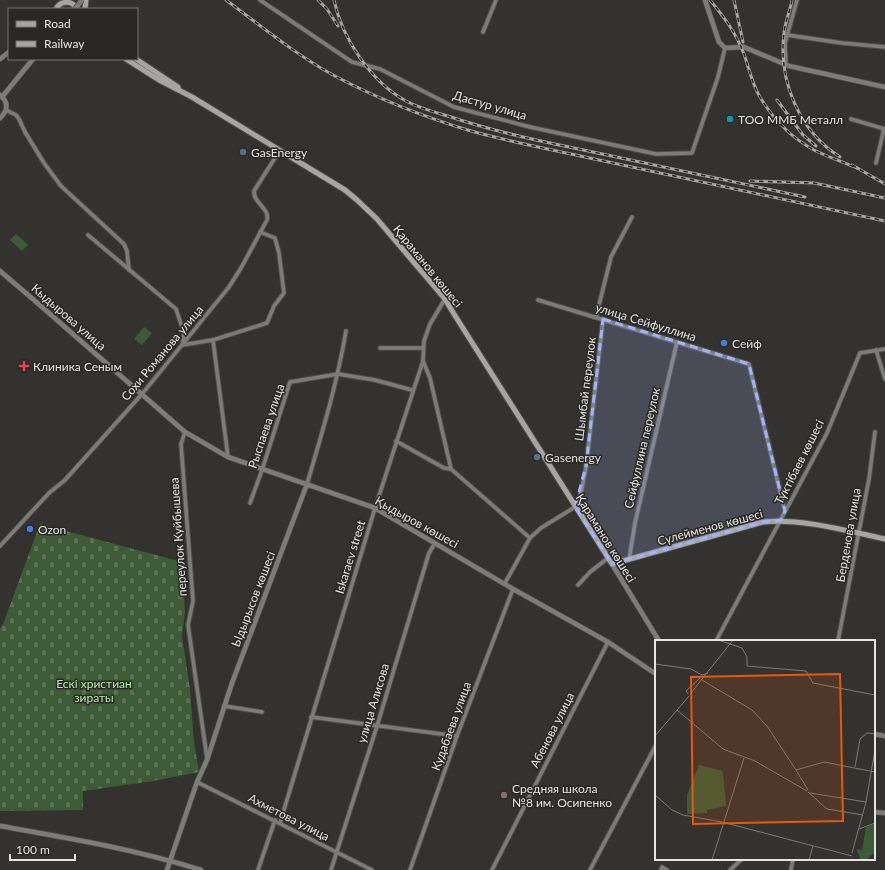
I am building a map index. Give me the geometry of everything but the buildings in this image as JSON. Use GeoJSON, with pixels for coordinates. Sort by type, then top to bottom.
{"type":"FeatureCollection","features":[{"type":"Feature","properties":{"kind":"main road"},"geometry":{"type":"LineString","coordinates":[[56,0],[56,8]]}},
{"type":"Feature","properties":{"kind":"main road"},"geometry":{"type":"LineString","coordinates":[[56,8],[60,3],[68,0],[74,4],[76,8]]}},
{"type":"Feature","properties":{"kind":"main road","name":"Қараманов көшесі"},"geometry":{"type":"LineString","coordinates":[[128,60],[326,178],[358,200],[377,219],[444,299],[612,564]]}},
{"type":"Feature","properties":{"kind":"main road"},"geometry":{"type":"LineString","coordinates":[[137,60],[192,97]]}},
{"type":"Feature","properties":{"kind":"main road","name":"Сүлейменов көшесі"},"geometry":{"type":"LineString","coordinates":[[612,564],[763,522],[781,520],[859,533],[885,539]]}},
{"type":"Feature","properties":{"kind":"street","name":"Дастур улица"},"geometry":{"type":"LineString","coordinates":[[260,0],[352,62],[380,70],[454,107],[530,127],[656,154],[692,153],[718,77],[725,48]]}},
{"type":"Feature","properties":{"kind":"street"},"geometry":{"type":"LineString","coordinates":[[483,32],[496,0]]}},
{"type":"Feature","properties":{"kind":"street"},"geometry":{"type":"LineString","coordinates":[[705,0],[719,42],[725,48],[744,47],[787,66],[885,87]]}},
{"type":"Feature","properties":{"kind":"street"},"geometry":{"type":"LineString","coordinates":[[787,66],[785,43],[797,0]]}},
{"type":"Feature","properties":{"kind":"street"},"geometry":{"type":"LineString","coordinates":[[787,35],[842,43],[885,47]]}},
{"type":"Feature","properties":{"kind":"street"},"geometry":{"type":"LineString","coordinates":[[0,59],[8,53]]}},
{"type":"Feature","properties":{"kind":"street"},"geometry":{"type":"LineString","coordinates":[[0,118],[6,110],[5,100],[1,96],[33,60]]}},
{"type":"Feature","properties":{"kind":"street"},"geometry":{"type":"LineString","coordinates":[[6,110],[16,115],[19,119],[25,132],[44,163],[61,186],[124,244],[127,251],[129,270]]}},
{"type":"Feature","properties":{"kind":"street"},"geometry":{"type":"LineString","coordinates":[[850,119],[884,129],[876,163]]}},
{"type":"Feature","properties":{"kind":"street","name":"Сохи Романова улица"},"geometry":{"type":"LineString","coordinates":[[0,546],[49,493],[65,480],[142,394],[229,287],[268,216],[254,196],[254,191],[280,150]]}},
{"type":"Feature","properties":{"kind":"street"},"geometry":{"type":"LineString","coordinates":[[596,317],[611,256],[632,217]]}},
{"type":"Feature","properties":{"kind":"street"},"geometry":{"type":"LineString","coordinates":[[88,235],[176,309],[184,337],[182,345],[213,340],[267,323],[274,306],[284,293],[279,253],[275,238],[260,232]]}},
{"type":"Feature","properties":{"kind":"street","name":"Кыдырова улица"},"geometry":{"type":"LineString","coordinates":[[0,271],[142,394]]}},
{"type":"Feature","properties":{"kind":"street","name":"Iskaraev street"},"geometry":{"type":"LineString","coordinates":[[280,823],[375,508],[412,390],[423,361],[424,342],[430,324],[444,299]]}},
{"type":"Feature","properties":{"kind":"street","name":"улица Сейфуллина"},"geometry":{"type":"LineString","coordinates":[[538,300],[749,364],[785,511]]}},
{"type":"Feature","properties":{"kind":"street","name":"Шымбай переулок"},"geometry":{"type":"LineString","coordinates":[[575,507],[581,493],[586,466],[603,320]]}},
{"type":"Feature","properties":{"kind":"street","name":"Ыдырысов көшесі"},"geometry":{"type":"LineString","coordinates":[[167,870],[197,782],[207,760],[224,706],[307,484],[331,403],[346,331]]}},
{"type":"Feature","properties":{"kind":"street"},"geometry":{"type":"LineString","coordinates":[[213,340],[228,457]]}},
{"type":"Feature","properties":{"kind":"street","name":"Сейфуллина переулок"},"geometry":{"type":"LineString","coordinates":[[629,560],[635,524],[677,342]]}},
{"type":"Feature","properties":{"kind":"street"},"geometry":{"type":"LineString","coordinates":[[380,348],[423,348]]}},
{"type":"Feature","properties":{"kind":"street"},"geometry":{"type":"LineString","coordinates":[[885,349],[876,350],[885,379]]}},
{"type":"Feature","properties":{"kind":"street","name":"Түктібаев көшесі"},"geometry":{"type":"LineString","coordinates":[[717,640],[827,433],[860,353],[876,350]]}},
{"type":"Feature","properties":{"kind":"street"},"geometry":{"type":"LineString","coordinates":[[423,361],[430,378],[451,469]]}},
{"type":"Feature","properties":{"kind":"street","name":"Рыспаева улица"},"geometry":{"type":"LineString","coordinates":[[250,503],[290,382],[338,374],[375,380],[412,390]]}},
{"type":"Feature","properties":{"kind":"street","name":"Қыдыров көшесі"},"geometry":{"type":"LineString","coordinates":[[142,394],[185,432],[228,457],[375,508],[513,589],[608,642],[655,673]]}},
{"type":"Feature","properties":{"kind":"street","name":"переулок Куйбышева"},"geometry":{"type":"LineString","coordinates":[[185,432],[181,444],[193,601],[188,625],[207,760]]}},
{"type":"Feature","properties":{"kind":"street","name":"Берденова улица"},"geometry":{"type":"LineString","coordinates":[[838,640],[859,533],[875,432]]}},
{"type":"Feature","properties":{"kind":"street"},"geometry":{"type":"LineString","coordinates":[[396,441],[444,468],[451,469],[530,538]]}},
{"type":"Feature","properties":{"kind":"street"},"geometry":{"type":"LineString","coordinates":[[505,583],[530,538],[541,528],[575,507]]}},
{"type":"Feature","properties":{"kind":"street","name":"улица Алисова"},"geometry":{"type":"LineString","coordinates":[[331,870],[377,726],[429,553],[435,543]]}},
{"type":"Feature","properties":{"kind":"street"},"geometry":{"type":"LineString","coordinates":[[578,585],[590,572],[608,558]]}},
{"type":"Feature","properties":{"kind":"street","name":"Қараманов көшесі"},"geometry":{"type":"LineString","coordinates":[[612,564],[658,640]]}},
{"type":"Feature","properties":{"kind":"street","name":"Кудабаева улица"},"geometry":{"type":"LineString","coordinates":[[410,870],[513,589]]}},
{"type":"Feature","properties":{"kind":"street","name":"Абенова улица"},"geometry":{"type":"LineString","coordinates":[[492,870],[608,642]]}},
{"type":"Feature","properties":{"kind":"street"},"geometry":{"type":"LineString","coordinates":[[224,706],[262,712]]}},
{"type":"Feature","properties":{"kind":"street"},"geometry":{"type":"LineString","coordinates":[[311,717],[458,736]]}},
{"type":"Feature","properties":{"kind":"street"},"geometry":{"type":"LineString","coordinates":[[875,734],[885,736]]}},
{"type":"Feature","properties":{"kind":"street"},"geometry":{"type":"LineString","coordinates":[[590,870],[655,748]]}},
{"type":"Feature","properties":{"kind":"street","name":"Ахметова улица"},"geometry":{"type":"LineString","coordinates":[[197,782],[372,870]]}},
{"type":"Feature","properties":{"kind":"street"},"geometry":{"type":"LineString","coordinates":[[875,812],[885,813]]}},
{"type":"Feature","properties":{"kind":"street"},"geometry":{"type":"LineString","coordinates":[[258,870],[274,820]]}},
{"type":"Feature","properties":{"kind":"street"},"geometry":{"type":"LineString","coordinates":[[0,826],[118,848],[170,860],[201,870]]}},
{"type":"Feature","properties":{"kind":"street"},"geometry":{"type":"LineString","coordinates":[[730,870],[741,860]]}},
{"type":"Feature","properties":{"kind":"street"},"geometry":{"type":"LineString","coordinates":[[791,870],[793,860]]}},
{"type":"Feature","properties":{"kind":"street"},"geometry":{"type":"LineString","coordinates":[[661,870],[662,867],[667,870]]}},
{"type":"Feature","properties":{"kind":"highlighted area"},"geometry":{"type":"Polygon","coordinates":[[[603,319],[749,364],[785,511],[781,520],[763,522],[612,564],[575,507],[586,466],[603,319]]]}},
{"type":"Feature","properties":{"kind":"green space"},"geometry":{"type":"Polygon","coordinates":[[[16,234],[28,245],[22,251],[10,240],[16,234]]]}},
{"type":"Feature","properties":{"kind":"green space"},"geometry":{"type":"Polygon","coordinates":[[[144,327],[152,333],[142,345],[134,339],[144,327]]]}},
{"type":"Feature","properties":{"kind":"green space","name":"Ескі христиан зираты"},"geometry":{"type":"Polygon","coordinates":[[[40,524],[182,562],[185,612],[182,636],[190,689],[194,742],[199,772],[153,781],[83,791],[83,810],[0,811],[0,628],[3,624],[40,524]]]}},
{"type":"Feature","properties":{"kind":"railway"},"geometry":{"type":"LineString","coordinates":[[226,0],[292,49],[333,75],[383,99],[453,126],[524,144],[885,221]]}},
{"type":"Feature","properties":{"kind":"railway"},"geometry":{"type":"LineString","coordinates":[[318,0],[327,9],[338,26]]}},
{"type":"Feature","properties":{"kind":"railway"},"geometry":{"type":"LineString","coordinates":[[334,0],[344,29],[360,58],[381,83],[406,101],[430,111],[484,127],[529,138],[805,197]]}},
{"type":"Feature","properties":{"kind":"railway"},"geometry":{"type":"LineString","coordinates":[[710,0],[725,19],[737,39],[744,54],[757,92],[777,120],[798,140],[814,150],[857,168]]}},
{"type":"Feature","properties":{"kind":"railway"},"geometry":{"type":"LineString","coordinates":[[734,0],[743,42]]}},
{"type":"Feature","properties":{"kind":"railway"},"geometry":{"type":"LineString","coordinates":[[792,0],[785,29],[783,51],[784,69],[788,86],[794,103],[813,133],[840,157]]}},
{"type":"Feature","properties":{"kind":"railway"},"geometry":{"type":"LineString","coordinates":[[777,100],[803,135],[816,146]]}},
{"type":"Feature","properties":{"kind":"railway"},"geometry":{"type":"LineString","coordinates":[[852,165],[885,184]]}},
{"type":"Feature","properties":{"kind":"railway"},"geometry":{"type":"LineString","coordinates":[[750,181],[814,183],[885,198]]}},
{"type":"Feature","properties":{"kind":"place","name":"ТОО ММБ Металл"},"geometry":{"type":"Point","coordinates":[730,119]}},
{"type":"Feature","properties":{"kind":"place","name":"GasEnergy"},"geometry":{"type":"Point","coordinates":[243,152]}},
{"type":"Feature","properties":{"kind":"place","name":"Сейф"},"geometry":{"type":"Point","coordinates":[724,343]}},
{"type":"Feature","properties":{"kind":"place","name":"Клиника Сеным"},"geometry":{"type":"Point","coordinates":[24,366]}},
{"type":"Feature","properties":{"kind":"place","name":"Gasenergy"},"geometry":{"type":"Point","coordinates":[537,457]}},
{"type":"Feature","properties":{"kind":"place","name":"Ozon"},"geometry":{"type":"Point","coordinates":[30,529]}},
{"type":"Feature","properties":{"kind":"place","name":"Средняя школа №8 им. Осипенко"},"geometry":{"type":"Point","coordinates":[504,795]}}]}
